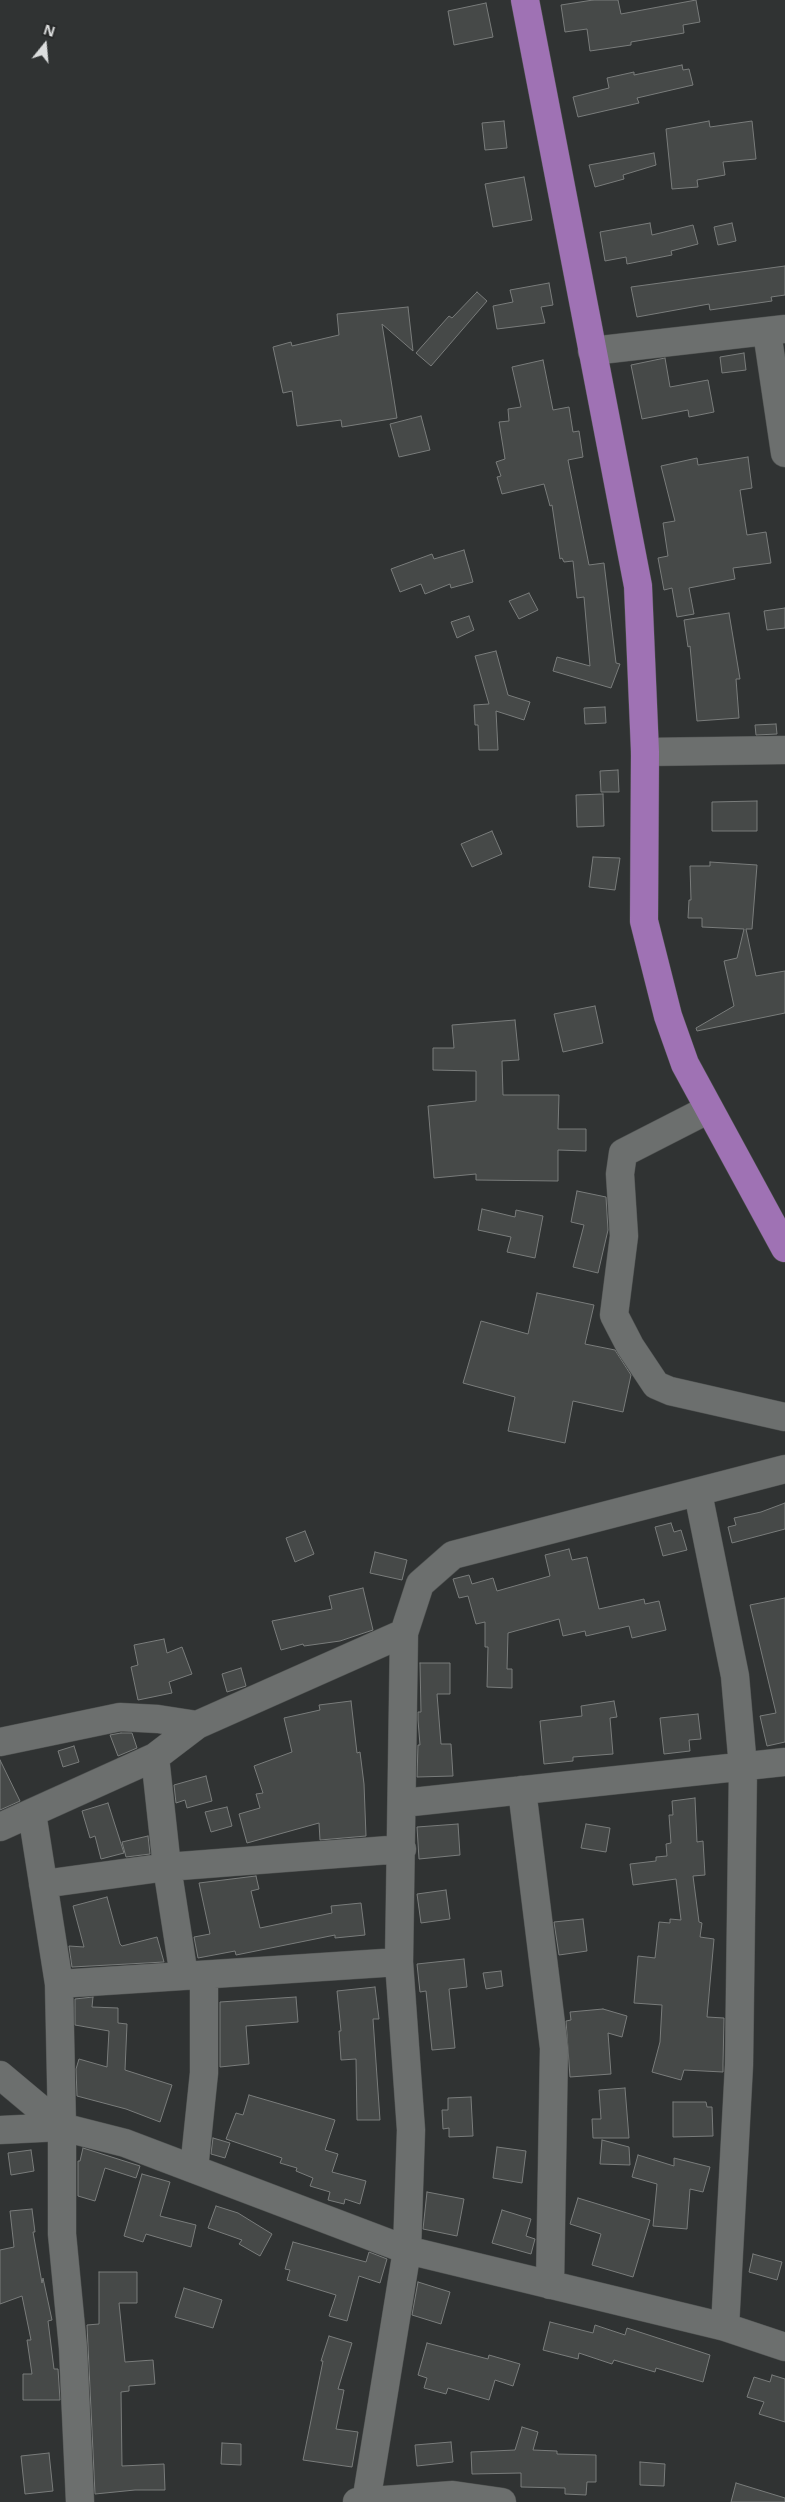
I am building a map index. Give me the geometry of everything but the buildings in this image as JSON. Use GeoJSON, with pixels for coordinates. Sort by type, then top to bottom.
{"type":"FeatureCollection","features":[{"type":"Feature","properties":{"kind":"highway"},"geometry":{"type":"LineString","coordinates":[[525,0],[638,586],[645,752],[644,921],[668,1016],[685,1064],[785,1248]]}},
{"type":"Feature","properties":{"kind":"street"},"geometry":{"type":"LineString","coordinates":[[592,351],[776,330],[785,453]]}},
{"type":"Feature","properties":{"kind":"street"},"geometry":{"type":"LineString","coordinates":[[645,752],[785,750]]}},
{"type":"Feature","properties":{"kind":"street"},"geometry":{"type":"LineString","coordinates":[[709,1109],[622,1152],[620,1174],[624,1236],[614,1315],[630,1346],[656,1385],[670,1391],[785,1417]]}},
{"type":"Feature","properties":{"kind":"street"},"geometry":{"type":"LineString","coordinates":[[502,2502],[453,2495],[363,2502],[407,2250],[411,2130],[399,1962],[403,1803],[404,1633],[420,1584],[453,1555],[785,1469]]}},
{"type":"Feature","properties":{"kind":"street"},"geometry":{"type":"LineString","coordinates":[[698,1493],[735,1676],[743,1767],[740,2065],[725,2328]]}},
{"type":"Feature","properties":{"kind":"street"},"geometry":{"type":"LineString","coordinates":[[0,1827],[155,1757],[197,1725],[404,1633]]}},
{"type":"Feature","properties":{"kind":"street"},"geometry":{"type":"LineString","coordinates":[[0,1742],[120,1717],[158,1718],[197,1725]]}},
{"type":"Feature","properties":{"kind":"street"},"geometry":{"type":"LineString","coordinates":[[155,1757],[167,1867],[194,1976],[204,2074],[194,2169]]}},
{"type":"Feature","properties":{"kind":"street"},"geometry":{"type":"LineString","coordinates":[[403,1803],[785,1762]]}},
{"type":"Feature","properties":{"kind":"street"},"geometry":{"type":"LineString","coordinates":[[522,1790],[554,2048],[550,2285]]}},
{"type":"Feature","properties":{"kind":"street"},"geometry":{"type":"LineString","coordinates":[[32,1813],[59,1984],[62,2234],[73,2348],[80,2502]]}},
{"type":"Feature","properties":{"kind":"street"},"geometry":{"type":"LineString","coordinates":[[43,1884],[167,1867],[402,1849]]}},
{"type":"Feature","properties":{"kind":"street"},"geometry":{"type":"LineString","coordinates":[[59,1984],[399,1962]]}},
{"type":"Feature","properties":{"kind":"street"},"geometry":{"type":"LineString","coordinates":[[0,2075],[62,2127]]}},
{"type":"Feature","properties":{"kind":"street"},"geometry":{"type":"LineString","coordinates":[[0,2130],[62,2127],[125,2143],[407,2250],[725,2328],[785,2347]]}}]}
